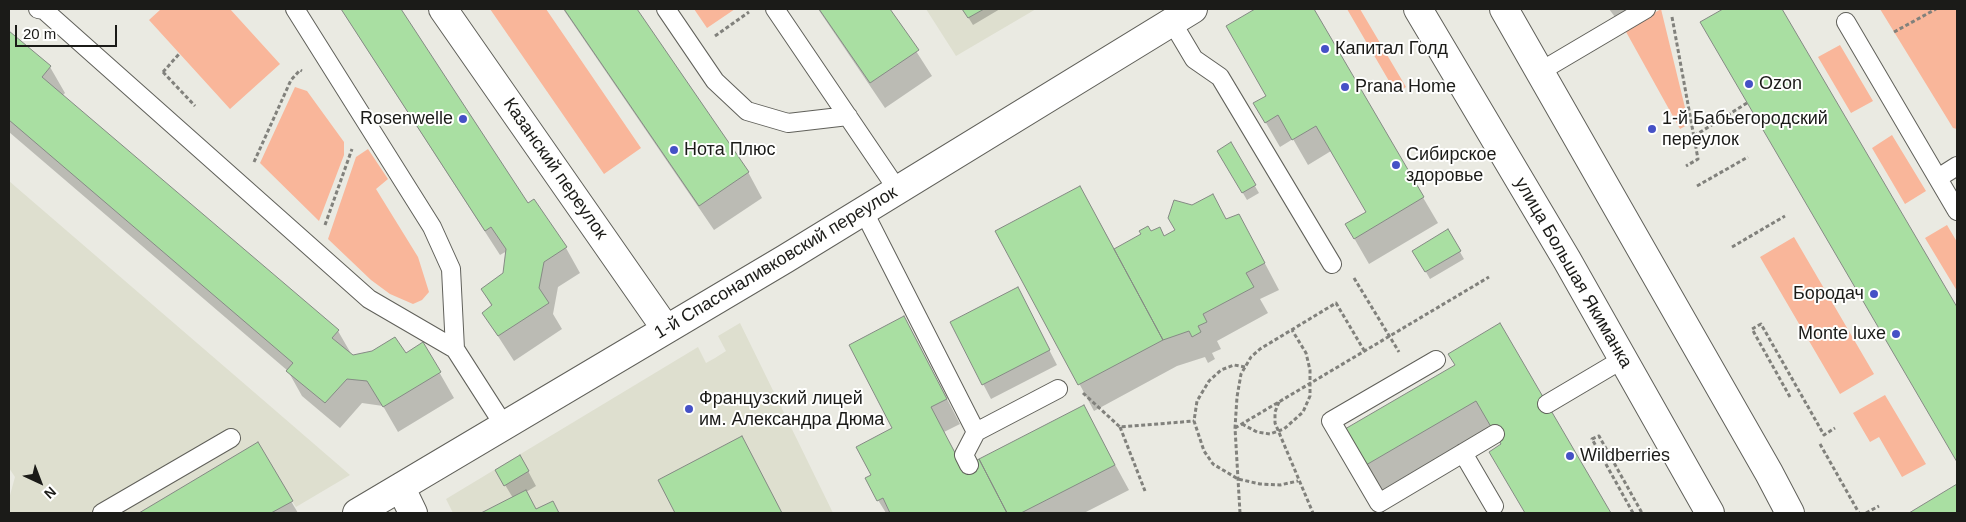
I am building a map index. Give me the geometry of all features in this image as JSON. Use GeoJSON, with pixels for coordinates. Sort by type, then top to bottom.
{"type":"FeatureCollection","features":[{"type":"Feature","properties":{"kind":"street","name":"Казанский переулок"},"geometry":{"type":"LineString","coordinates":[[444,9],[666,329]]}},
{"type":"Feature","properties":{"kind":"street","name":"улица Большая Якиманка"},"geometry":{"type":"LineString","coordinates":[[1418,9],[1567,260],[1710,513]]}},
{"type":"Feature","properties":{"kind":"street"},"geometry":{"type":"LineString","coordinates":[[1504,9],[1541,71],[1790,513]]}},
{"type":"Feature","properties":{"kind":"street","name":"1-й Спасоналивковский переулок"},"geometry":{"type":"LineString","coordinates":[[357,513],[505,427],[785,259],[1182,15]]}},
{"type":"Feature","properties":{"kind":"street"},"geometry":{"type":"LineString","coordinates":[[400,488],[413,513]]}},
{"type":"Feature","properties":{"kind":"lane"},"geometry":{"type":"LineString","coordinates":[[38,9],[44,10],[369,298],[455,349],[505,427]]}},
{"type":"Feature","properties":{"kind":"lane"},"geometry":{"type":"LineString","coordinates":[[295,9],[432,227],[451,269],[455,349]]}},
{"type":"Feature","properties":{"kind":"lane"},"geometry":{"type":"LineString","coordinates":[[666,9],[715,81],[747,111],[788,123],[848,116]]}},
{"type":"Feature","properties":{"kind":"lane"},"geometry":{"type":"LineString","coordinates":[[775,9],[897,189]]}},
{"type":"Feature","properties":{"kind":"lane"},"geometry":{"type":"LineString","coordinates":[[1541,71],[1646,9]]}},
{"type":"Feature","properties":{"kind":"lane"},"geometry":{"type":"LineString","coordinates":[[1182,15],[1194,59],[1220,76],[1332,264]]}},
{"type":"Feature","properties":{"kind":"lane"},"geometry":{"type":"LineString","coordinates":[[1846,22],[1957,211]]}},
{"type":"Feature","properties":{"kind":"lane"},"geometry":{"type":"LineString","coordinates":[[1938,178],[1957,166]]}},
{"type":"Feature","properties":{"kind":"lane"},"geometry":{"type":"LineString","coordinates":[[862,210],[976,432]]}},
{"type":"Feature","properties":{"kind":"lane"},"geometry":{"type":"LineString","coordinates":[[1547,404],[1623,359]]}},
{"type":"Feature","properties":{"kind":"lane"},"geometry":{"type":"LineString","coordinates":[[1436,360],[1330,421],[1378,503],[1495,434]]}},
{"type":"Feature","properties":{"kind":"lane"},"geometry":{"type":"LineString","coordinates":[[969,465],[964,455],[976,432],[1058,389]]}},
{"type":"Feature","properties":{"kind":"lane"},"geometry":{"type":"LineString","coordinates":[[102,513],[231,438]]}},
{"type":"Feature","properties":{"kind":"lane"},"geometry":{"type":"LineString","coordinates":[[1463,453],[1494,506]]}},
{"type":"Feature","properties":{"kind":"path"},"geometry":{"type":"LineString","coordinates":[[694,50],[754,9]]}},
{"type":"Feature","properties":{"kind":"path"},"geometry":{"type":"LineString","coordinates":[[1671,9],[1698,160],[1686,166]]}},
{"type":"Feature","properties":{"kind":"path"},"geometry":{"type":"LineString","coordinates":[[1894,32],[1936,9]]}},
{"type":"Feature","properties":{"kind":"path"},"geometry":{"type":"LineString","coordinates":[[163,72],[179,54]]}},
{"type":"Feature","properties":{"kind":"path"},"geometry":{"type":"LineString","coordinates":[[250,168],[291,80],[300,70],[306,77]]}},
{"type":"Feature","properties":{"kind":"path"},"geometry":{"type":"LineString","coordinates":[[1694,136],[1747,103]]}},
{"type":"Feature","properties":{"kind":"path"},"geometry":{"type":"LineString","coordinates":[[323,232],[353,146]]}},
{"type":"Feature","properties":{"kind":"path"},"geometry":{"type":"LineString","coordinates":[[1697,186],[1748,157]]}},
{"type":"Feature","properties":{"kind":"path"},"geometry":{"type":"LineString","coordinates":[[1732,247],[1785,216]]}},
{"type":"Feature","properties":{"kind":"path"},"geometry":{"type":"LineString","coordinates":[[1332,264],[1356,279],[1412,374]]}},
{"type":"Feature","properties":{"kind":"path"},"geometry":{"type":"LineString","coordinates":[[1235,428],[1489,277]]}},
{"type":"Feature","properties":{"kind":"path"},"geometry":{"type":"LineString","coordinates":[[1240,513],[1235,428],[1236,397],[1241,374],[1251,357],[1260,349],[1336,303],[1365,352]]}},
{"type":"Feature","properties":{"kind":"path"},"geometry":{"type":"LineString","coordinates":[[1790,397],[1752,329],[1761,324],[1824,435],[1835,428]]}},
{"type":"Feature","properties":{"kind":"path"},"geometry":{"type":"LineString","coordinates":[[1242,424],[1257,432],[1270,434],[1278,432],[1293,422],[1303,412],[1310,396],[1310,370],[1306,353],[1292,330]]}},
{"type":"Feature","properties":{"kind":"path"},"geometry":{"type":"LineString","coordinates":[[1245,367],[1234,365],[1221,370],[1208,381],[1197,401],[1194,421],[1201,444],[1213,464],[1226,474],[1238,479],[1260,484],[1280,485],[1298,481]]}},
{"type":"Feature","properties":{"kind":"path"},"geometry":{"type":"LineString","coordinates":[[1058,389],[1082,392],[1120,428],[1145,491]]}},
{"type":"Feature","properties":{"kind":"path"},"geometry":{"type":"LineString","coordinates":[[1279,402],[1275,412],[1278,432],[1313,513]]}},
{"type":"Feature","properties":{"kind":"path"},"geometry":{"type":"LineString","coordinates":[[1120,428],[1194,421]]}},
{"type":"Feature","properties":{"kind":"path"},"geometry":{"type":"LineString","coordinates":[[1633,513],[1592,439],[1599,436],[1642,513]]}},
{"type":"Feature","properties":{"kind":"path"},"geometry":{"type":"LineString","coordinates":[[1820,444],[1859,513]]}},
{"type":"Feature","properties":{"kind":"path"},"geometry":{"type":"LineString","coordinates":[[1866,513],[1879,506]]}},
{"type":"Feature","properties":{"kind":"shaded area"},"geometry":{"type":"Polygon","coordinates":[[[161,9],[230,9],[280,64],[230,109],[149,20],[161,9]]]}},
{"type":"Feature","properties":{"kind":"shaded area"},"geometry":{"type":"Polygon","coordinates":[[[490,9],[546,9],[641,148],[604,174],[490,9]]]}},
{"type":"Feature","properties":{"kind":"shaded area"},"geometry":{"type":"Polygon","coordinates":[[[694,9],[735,9],[707,28],[694,9]]]}},
{"type":"Feature","properties":{"kind":"shaded area"},"geometry":{"type":"Polygon","coordinates":[[[926,9],[1036,9],[956,56],[926,9]]]}},
{"type":"Feature","properties":{"kind":"shaded area"},"geometry":{"type":"Polygon","coordinates":[[[1347,9],[1360,9],[1406,87],[1396,93],[1347,9]]]}},
{"type":"Feature","properties":{"kind":"shaded area"},"geometry":{"type":"Polygon","coordinates":[[[1661,9],[1689,124],[1680,129],[1625,30],[1661,9]]]}},
{"type":"Feature","properties":{"kind":"shaded area"},"geometry":{"type":"Polygon","coordinates":[[[1880,9],[1957,9],[1957,129],[1953,128],[1880,9]]]}},
{"type":"Feature","properties":{"kind":"shaded area"},"geometry":{"type":"Polygon","coordinates":[[[1840,45],[1873,101],[1851,113],[1818,57],[1840,45]]]}},
{"type":"Feature","properties":{"kind":"shaded area"},"geometry":{"type":"Polygon","coordinates":[[[295,87],[307,91],[344,142],[344,155],[319,221],[260,163],[295,87]]]}},
{"type":"Feature","properties":{"kind":"shaded area"},"geometry":{"type":"Polygon","coordinates":[[[1892,135],[1926,191],[1905,204],[1872,148],[1892,135]]]}},
{"type":"Feature","properties":{"kind":"shaded area"},"geometry":{"type":"Polygon","coordinates":[[[368,149],[388,179],[376,189],[418,257],[429,292],[422,300],[413,304],[390,294],[371,280],[328,239],[356,157],[368,149]]]}},
{"type":"Feature","properties":{"kind":"shaded area"},"geometry":{"type":"Polygon","coordinates":[[[9,181],[350,475],[296,507],[292,501],[271,513],[9,513],[9,499],[15,477],[9,468],[9,181]]]}},
{"type":"Feature","properties":{"kind":"shaded area"},"geometry":{"type":"Polygon","coordinates":[[[1947,225],[1957,242],[1957,291],[1925,238],[1947,225]]]}},
{"type":"Feature","properties":{"kind":"shaded area"},"geometry":{"type":"Polygon","coordinates":[[[1794,237],[1874,374],[1840,394],[1760,257],[1794,237]]]}},
{"type":"Feature","properties":{"kind":"shaded area","name":"Французский лицей им. Александра Дюма"},"geometry":{"type":"Polygon","coordinates":[[[740,323],[833,513],[453,513],[446,499],[698,347],[706,363],[726,351],[718,336],[740,323]]]}},
{"type":"Feature","properties":{"kind":"shaded area"},"geometry":{"type":"Polygon","coordinates":[[[1885,395],[1926,464],[1902,477],[1879,437],[1870,442],[1853,413],[1885,395]]]}},
{"type":"Feature","properties":{"kind":"building"},"geometry":{"type":"Polygon","coordinates":[[[341,9],[401,9],[528,203],[534,199],[567,247],[544,262],[539,288],[549,303],[498,336],[482,313],[492,305],[481,289],[503,273],[506,249],[491,227],[485,231],[341,9]]]}},
{"type":"Feature","properties":{"kind":"building"},"geometry":{"type":"Polygon","coordinates":[[[564,9],[637,9],[749,172],[699,206],[564,9]]]}},
{"type":"Feature","properties":{"kind":"building"},"geometry":{"type":"Polygon","coordinates":[[[819,9],[890,9],[919,50],[870,83],[819,9]]]}},
{"type":"Feature","properties":{"kind":"building"},"geometry":{"type":"Polygon","coordinates":[[[962,9],[984,9],[968,18],[962,9]]]}},
{"type":"Feature","properties":{"kind":"building"},"geometry":{"type":"Polygon","coordinates":[[[1255,9],[1314,9],[1424,197],[1354,239],[1345,224],[1366,212],[1316,126],[1292,140],[1278,115],[1265,123],[1253,103],[1266,96],[1226,26],[1255,9]]]}},
{"type":"Feature","properties":{"kind":"building"},"geometry":{"type":"Polygon","coordinates":[[[1723,9],[1782,9],[1957,307],[1957,462],[1700,22],[1723,9]]]}},
{"type":"Feature","properties":{"kind":"building"},"geometry":{"type":"Polygon","coordinates":[[[9,31],[51,66],[42,77],[339,330],[332,338],[353,355],[372,351],[395,337],[406,353],[423,342],[441,372],[383,407],[367,381],[347,379],[325,403],[286,371],[293,363],[9,120],[9,31]]]}},
{"type":"Feature","properties":{"kind":"building"},"geometry":{"type":"Polygon","coordinates":[[[1231,142],[1256,185],[1242,193],[1217,151],[1231,142]]]}},
{"type":"Feature","properties":{"kind":"building"},"geometry":{"type":"Polygon","coordinates":[[[1080,186],[1163,340],[1078,385],[995,231],[1080,186]]]}},
{"type":"Feature","properties":{"kind":"building"},"geometry":{"type":"Polygon","coordinates":[[[1213,194],[1226,219],[1239,214],[1265,263],[1246,273],[1254,287],[1203,314],[1207,322],[1198,326],[1201,332],[1192,337],[1189,331],[1163,340],[1114,249],[1141,234],[1139,231],[1148,226],[1151,231],[1160,227],[1164,236],[1175,230],[1168,218],[1174,200],[1192,205],[1213,194]]]}},
{"type":"Feature","properties":{"kind":"building"},"geometry":{"type":"Polygon","coordinates":[[[1448,229],[1461,251],[1425,272],[1412,251],[1448,229]]]}},
{"type":"Feature","properties":{"kind":"building"},"geometry":{"type":"Polygon","coordinates":[[[1018,287],[1050,350],[982,385],[950,322],[1018,287]]]}},
{"type":"Feature","properties":{"kind":"building"},"geometry":{"type":"Polygon","coordinates":[[[904,316],[947,399],[931,407],[963,468],[979,459],[1007,513],[890,513],[883,498],[877,501],[865,478],[871,475],[856,447],[892,428],[849,345],[904,316]]]}},
{"type":"Feature","properties":{"kind":"building"},"geometry":{"type":"Polygon","coordinates":[[[1500,323],[1611,513],[1525,513],[1489,452],[1501,444],[1476,401],[1366,465],[1345,429],[1455,365],[1448,354],[1500,323]]]}},
{"type":"Feature","properties":{"kind":"building"},"geometry":{"type":"Polygon","coordinates":[[[1084,405],[1115,465],[1021,513],[1007,513],[979,459],[1084,405]]]}},
{"type":"Feature","properties":{"kind":"building"},"geometry":{"type":"Polygon","coordinates":[[[742,436],[782,513],[675,513],[658,480],[742,436]]]}},
{"type":"Feature","properties":{"kind":"building"},"geometry":{"type":"Polygon","coordinates":[[[258,442],[293,501],[271,513],[139,513],[258,442]]]}},
{"type":"Feature","properties":{"kind":"building"},"geometry":{"type":"Polygon","coordinates":[[[520,455],[529,471],[504,486],[495,470],[520,455]]]}},
{"type":"Feature","properties":{"kind":"building"},"geometry":{"type":"Polygon","coordinates":[[[1957,484],[1957,513],[1909,513],[1957,484]]]}},
{"type":"Feature","properties":{"kind":"building"},"geometry":{"type":"Polygon","coordinates":[[[526,490],[536,509],[553,501],[559,513],[481,513],[526,490]]]}},
{"type":"Feature","properties":{"kind":"place","name":"Капитал Голд"},"geometry":{"type":"Point","coordinates":[1325,49]}},
{"type":"Feature","properties":{"kind":"place","name":"Ozon"},"geometry":{"type":"Point","coordinates":[1749,84]}},
{"type":"Feature","properties":{"kind":"place","name":"Prana Home"},"geometry":{"type":"Point","coordinates":[1345,87]}},
{"type":"Feature","properties":{"kind":"place","name":"Rosenwelle"},"geometry":{"type":"Point","coordinates":[463,119]}},
{"type":"Feature","properties":{"kind":"place","name":"1-й Бабьегородский переулок"},"geometry":{"type":"Point","coordinates":[1652,129]}},
{"type":"Feature","properties":{"kind":"place","name":"Нота Плюс"},"geometry":{"type":"Point","coordinates":[674,150]}},
{"type":"Feature","properties":{"kind":"place","name":"Сибирское здоровье"},"geometry":{"type":"Point","coordinates":[1396,165]}},
{"type":"Feature","properties":{"kind":"place","name":"Бородач"},"geometry":{"type":"Point","coordinates":[1874,294]}},
{"type":"Feature","properties":{"kind":"place","name":"Monte luxe"},"geometry":{"type":"Point","coordinates":[1896,334]}},
{"type":"Feature","properties":{"kind":"place","name":"Французский лицей им. Александра Дюма"},"geometry":{"type":"Point","coordinates":[689,409]}},
{"type":"Feature","properties":{"kind":"place","name":"Wildberries"},"geometry":{"type":"Point","coordinates":[1570,456]}}]}
